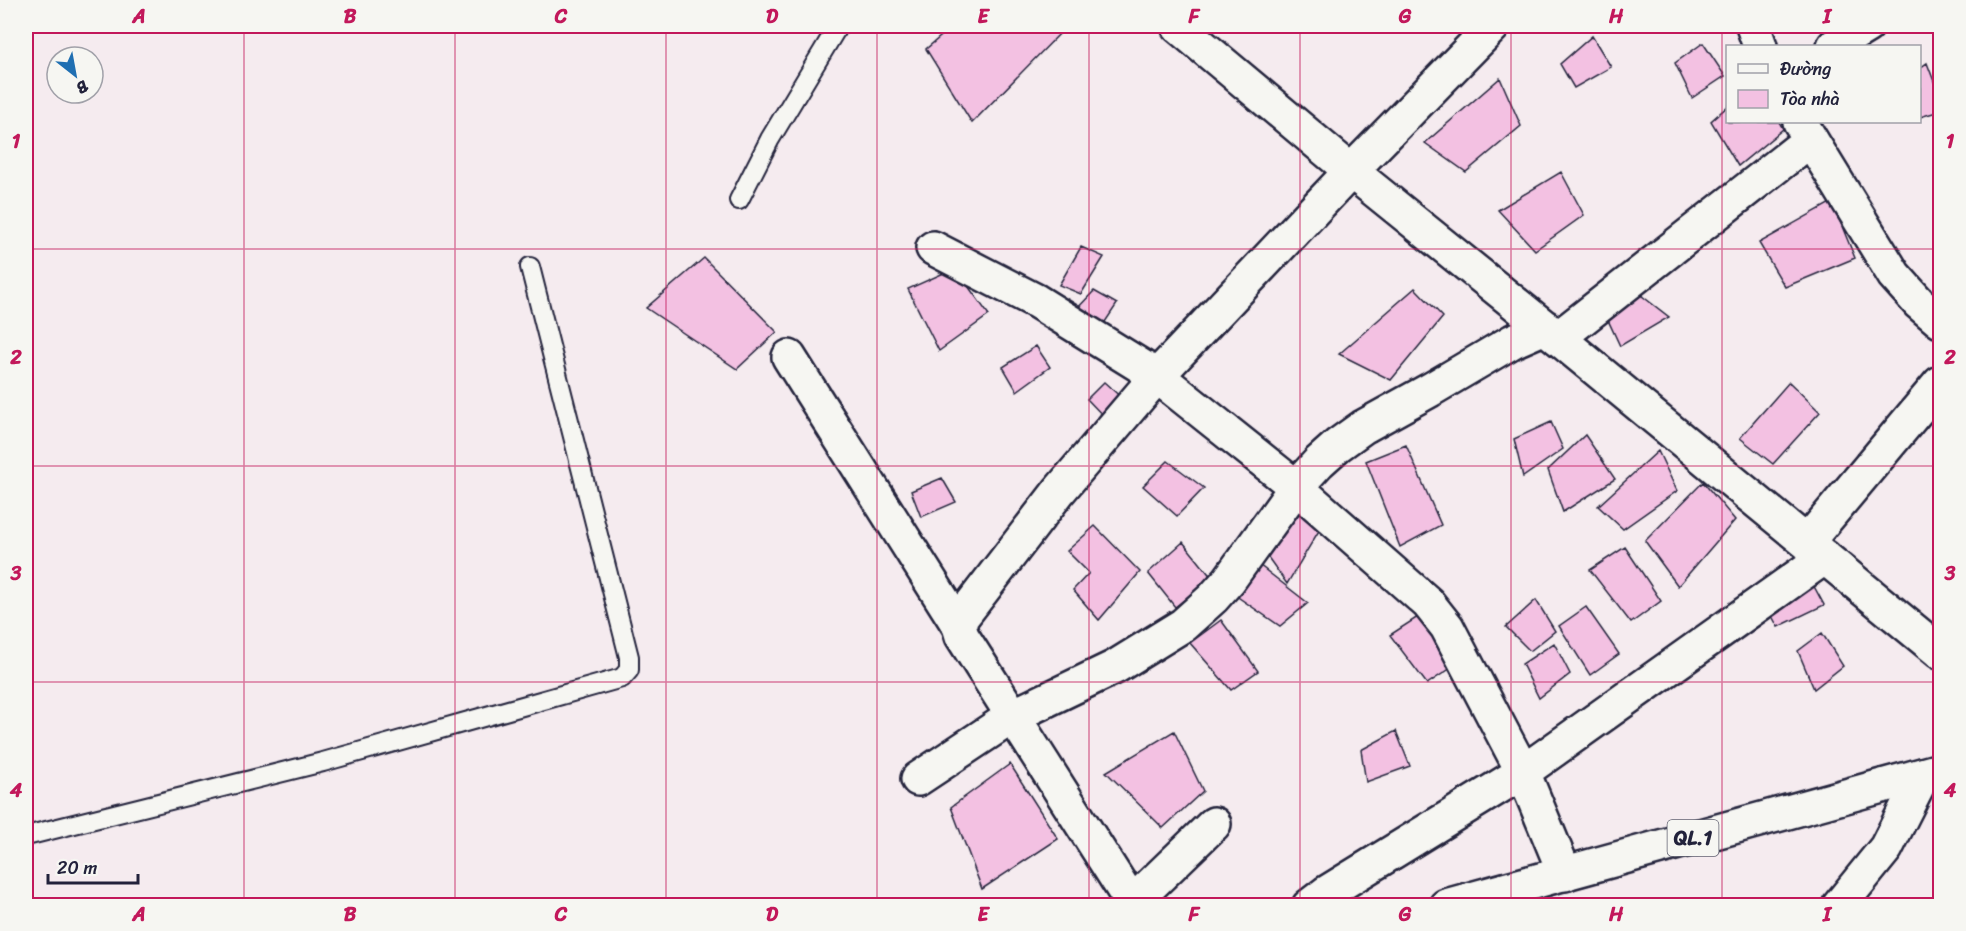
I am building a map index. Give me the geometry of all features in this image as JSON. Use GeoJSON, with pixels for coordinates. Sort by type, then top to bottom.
{"type":"FeatureCollection","features":[{"type":"Feature","properties":{"kind":"main road"},"geometry":{"type":"LineString","coordinates":[[1178,26],[1350,171],[1552,333],[1941,652]]}},
{"type":"Feature","properties":{"kind":"main road"},"geometry":{"type":"LineString","coordinates":[[959,626],[962,617],[1059,491],[1157,376],[1350,171],[1493,26]]}},
{"type":"Feature","properties":{"kind":"main road"},"geometry":{"type":"LineString","coordinates":[[1753,26],[1760,45]]}},
{"type":"Feature","properties":{"kind":"main road"},"geometry":{"type":"LineString","coordinates":[[1836,45],[1867,26]]}},
{"type":"Feature","properties":{"kind":"main road"},"geometry":{"type":"LineString","coordinates":[[918,778],[1012,716],[1115,667],[1183,625],[1229,580],[1296,487],[1319,462],[1363,427],[1513,341],[1552,333],[1805,130],[1894,274],[1919,303],[1941,321]]}},
{"type":"Feature","properties":{"kind":"main road"},"geometry":{"type":"LineString","coordinates":[[933,248],[1036,301],[1157,376],[1296,487],[1428,603],[1447,627],[1523,772],[1565,874]]}},
{"type":"Feature","properties":{"kind":"main road"},"geometry":{"type":"LineString","coordinates":[[789,357],[959,626],[962,636],[1012,716],[1133,904],[1214,824]]}},
{"type":"Feature","properties":{"kind":"main road"},"geometry":{"type":"LineString","coordinates":[[1309,906],[1335,887],[1523,772],[1816,550],[1941,383]]}},
{"type":"Feature","properties":{"kind":"main road"},"geometry":{"type":"LineString","coordinates":[[1839,906],[1886,848],[1932,773]]}},
{"type":"Feature","properties":{"kind":"main road","name":"QL.1"},"geometry":{"type":"LineString","coordinates":[[1446,906],[1932,773]]}},
{"type":"Feature","properties":{"kind":"lane"},"geometry":{"type":"LineString","coordinates":[[739,200],[782,118],[838,26]]}},
{"type":"Feature","properties":{"kind":"lane"},"geometry":{"type":"LineString","coordinates":[[26,836],[323,762],[622,678],[629,670],[629,657],[530,267]]}},
{"type":"Feature","properties":{"kind":"building"},"geometry":{"type":"Polygon","coordinates":[[[953,26],[1067,26],[972,123],[926,49],[953,26]]]}},
{"type":"Feature","properties":{"kind":"building"},"geometry":{"type":"Polygon","coordinates":[[[1592,36],[1611,67],[1574,88],[1560,64],[1592,36]]]}},
{"type":"Feature","properties":{"kind":"building"},"geometry":{"type":"Polygon","coordinates":[[[1703,43],[1725,76],[1692,98],[1675,63],[1703,43]]]}},
{"type":"Feature","properties":{"kind":"building"},"geometry":{"type":"Polygon","coordinates":[[[1927,63],[1940,97],[1940,111],[1921,117],[1921,67],[1927,63]]]}},
{"type":"Feature","properties":{"kind":"building"},"geometry":{"type":"Polygon","coordinates":[[[1500,78],[1521,126],[1466,172],[1425,143],[1500,78]]]}},
{"type":"Feature","properties":{"kind":"building"},"geometry":{"type":"Polygon","coordinates":[[[1726,108],[1726,123],[1780,123],[1783,129],[1738,166],[1711,121],[1726,108]]]}},
{"type":"Feature","properties":{"kind":"building"},"geometry":{"type":"Polygon","coordinates":[[[1561,172],[1584,215],[1535,250],[1498,210],[1561,172]]]}},
{"type":"Feature","properties":{"kind":"building"},"geometry":{"type":"Polygon","coordinates":[[[1832,202],[1855,258],[1785,287],[1759,243],[1832,202]]]}},
{"type":"Feature","properties":{"kind":"building"},"geometry":{"type":"Polygon","coordinates":[[[1081,247],[1104,257],[1081,294],[1059,285],[1081,247]]]}},
{"type":"Feature","properties":{"kind":"building"},"geometry":{"type":"Polygon","coordinates":[[[704,258],[777,332],[737,369],[646,308],[704,258]]]}},
{"type":"Feature","properties":{"kind":"building"},"geometry":{"type":"Polygon","coordinates":[[[955,268],[989,315],[939,351],[908,289],[955,268]]]}},
{"type":"Feature","properties":{"kind":"building"},"geometry":{"type":"Polygon","coordinates":[[[1415,288],[1443,317],[1391,380],[1339,354],[1415,288]]]}},
{"type":"Feature","properties":{"kind":"building"},"geometry":{"type":"Polygon","coordinates":[[[1633,289],[1669,317],[1620,346],[1608,320],[1633,289]]]}},
{"type":"Feature","properties":{"kind":"building"},"geometry":{"type":"Polygon","coordinates":[[[1094,291],[1117,304],[1099,331],[1072,314],[1094,291]]]}},
{"type":"Feature","properties":{"kind":"building"},"geometry":{"type":"Polygon","coordinates":[[[1036,346],[1050,367],[1017,391],[1003,367],[1036,346]]]}},
{"type":"Feature","properties":{"kind":"building"},"geometry":{"type":"Polygon","coordinates":[[[1104,382],[1124,400],[1107,420],[1087,399],[1104,382]]]}},
{"type":"Feature","properties":{"kind":"building"},"geometry":{"type":"Polygon","coordinates":[[[1789,382],[1820,412],[1773,464],[1740,438],[1789,382]]]}},
{"type":"Feature","properties":{"kind":"building"},"geometry":{"type":"Polygon","coordinates":[[[1551,422],[1563,449],[1523,477],[1514,439],[1551,422]]]}},
{"type":"Feature","properties":{"kind":"building"},"geometry":{"type":"Polygon","coordinates":[[[1585,435],[1615,479],[1563,512],[1548,470],[1585,435]]]}},
{"type":"Feature","properties":{"kind":"building"},"geometry":{"type":"Polygon","coordinates":[[[1406,445],[1441,525],[1400,547],[1366,461],[1406,445]]]}},
{"type":"Feature","properties":{"kind":"building"},"geometry":{"type":"Polygon","coordinates":[[[1658,451],[1677,491],[1623,529],[1598,506],[1658,451]]]}},
{"type":"Feature","properties":{"kind":"building"},"geometry":{"type":"Polygon","coordinates":[[[1168,461],[1204,488],[1177,516],[1143,486],[1168,461]]]}},
{"type":"Feature","properties":{"kind":"building"},"geometry":{"type":"Polygon","coordinates":[[[942,478],[956,502],[921,517],[911,491],[942,478]]]}},
{"type":"Feature","properties":{"kind":"building"},"geometry":{"type":"Polygon","coordinates":[[[1703,482],[1735,520],[1678,586],[1645,541],[1703,482]]]}},
{"type":"Feature","properties":{"kind":"building"},"geometry":{"type":"Polygon","coordinates":[[[1294,500],[1323,524],[1287,584],[1262,549],[1294,500]]]}},
{"type":"Feature","properties":{"kind":"building"},"geometry":{"type":"Polygon","coordinates":[[[1095,526],[1140,572],[1099,620],[1073,590],[1089,573],[1067,551],[1095,526]]]}},
{"type":"Feature","properties":{"kind":"building"},"geometry":{"type":"Polygon","coordinates":[[[1183,542],[1212,578],[1175,607],[1148,573],[1183,542]]]}},
{"type":"Feature","properties":{"kind":"building"},"geometry":{"type":"Polygon","coordinates":[[[1625,547],[1661,601],[1631,623],[1590,570],[1625,547]]]}},
{"type":"Feature","properties":{"kind":"building"},"geometry":{"type":"Polygon","coordinates":[[[1259,565],[1308,603],[1280,626],[1229,591],[1259,565]]]}},
{"type":"Feature","properties":{"kind":"building"},"geometry":{"type":"Polygon","coordinates":[[[1810,579],[1824,605],[1778,627],[1767,607],[1810,579]]]}},
{"type":"Feature","properties":{"kind":"building"},"geometry":{"type":"Polygon","coordinates":[[[1536,600],[1555,631],[1530,651],[1506,627],[1536,600]]]}},
{"type":"Feature","properties":{"kind":"building"},"geometry":{"type":"Polygon","coordinates":[[[1586,607],[1619,654],[1590,675],[1559,626],[1586,607]]]}},
{"type":"Feature","properties":{"kind":"building"},"geometry":{"type":"Polygon","coordinates":[[[1424,613],[1454,666],[1427,684],[1390,635],[1424,613]]]}},
{"type":"Feature","properties":{"kind":"building"},"geometry":{"type":"Polygon","coordinates":[[[1221,620],[1258,671],[1231,690],[1190,643],[1221,620]]]}},
{"type":"Feature","properties":{"kind":"building"},"geometry":{"type":"Polygon","coordinates":[[[1822,633],[1843,666],[1814,689],[1798,651],[1822,633]]]}},
{"type":"Feature","properties":{"kind":"building"},"geometry":{"type":"Polygon","coordinates":[[[1554,643],[1570,674],[1539,698],[1522,664],[1554,643]]]}},
{"type":"Feature","properties":{"kind":"building"},"geometry":{"type":"Polygon","coordinates":[[[1174,731],[1203,791],[1163,828],[1106,772],[1174,731]]]}},
{"type":"Feature","properties":{"kind":"building"},"geometry":{"type":"Polygon","coordinates":[[[1396,731],[1410,766],[1366,782],[1361,750],[1396,731]]]}},
{"type":"Feature","properties":{"kind":"building"},"geometry":{"type":"Polygon","coordinates":[[[1010,764],[1058,839],[982,889],[951,807],[1010,764]]]}}]}
